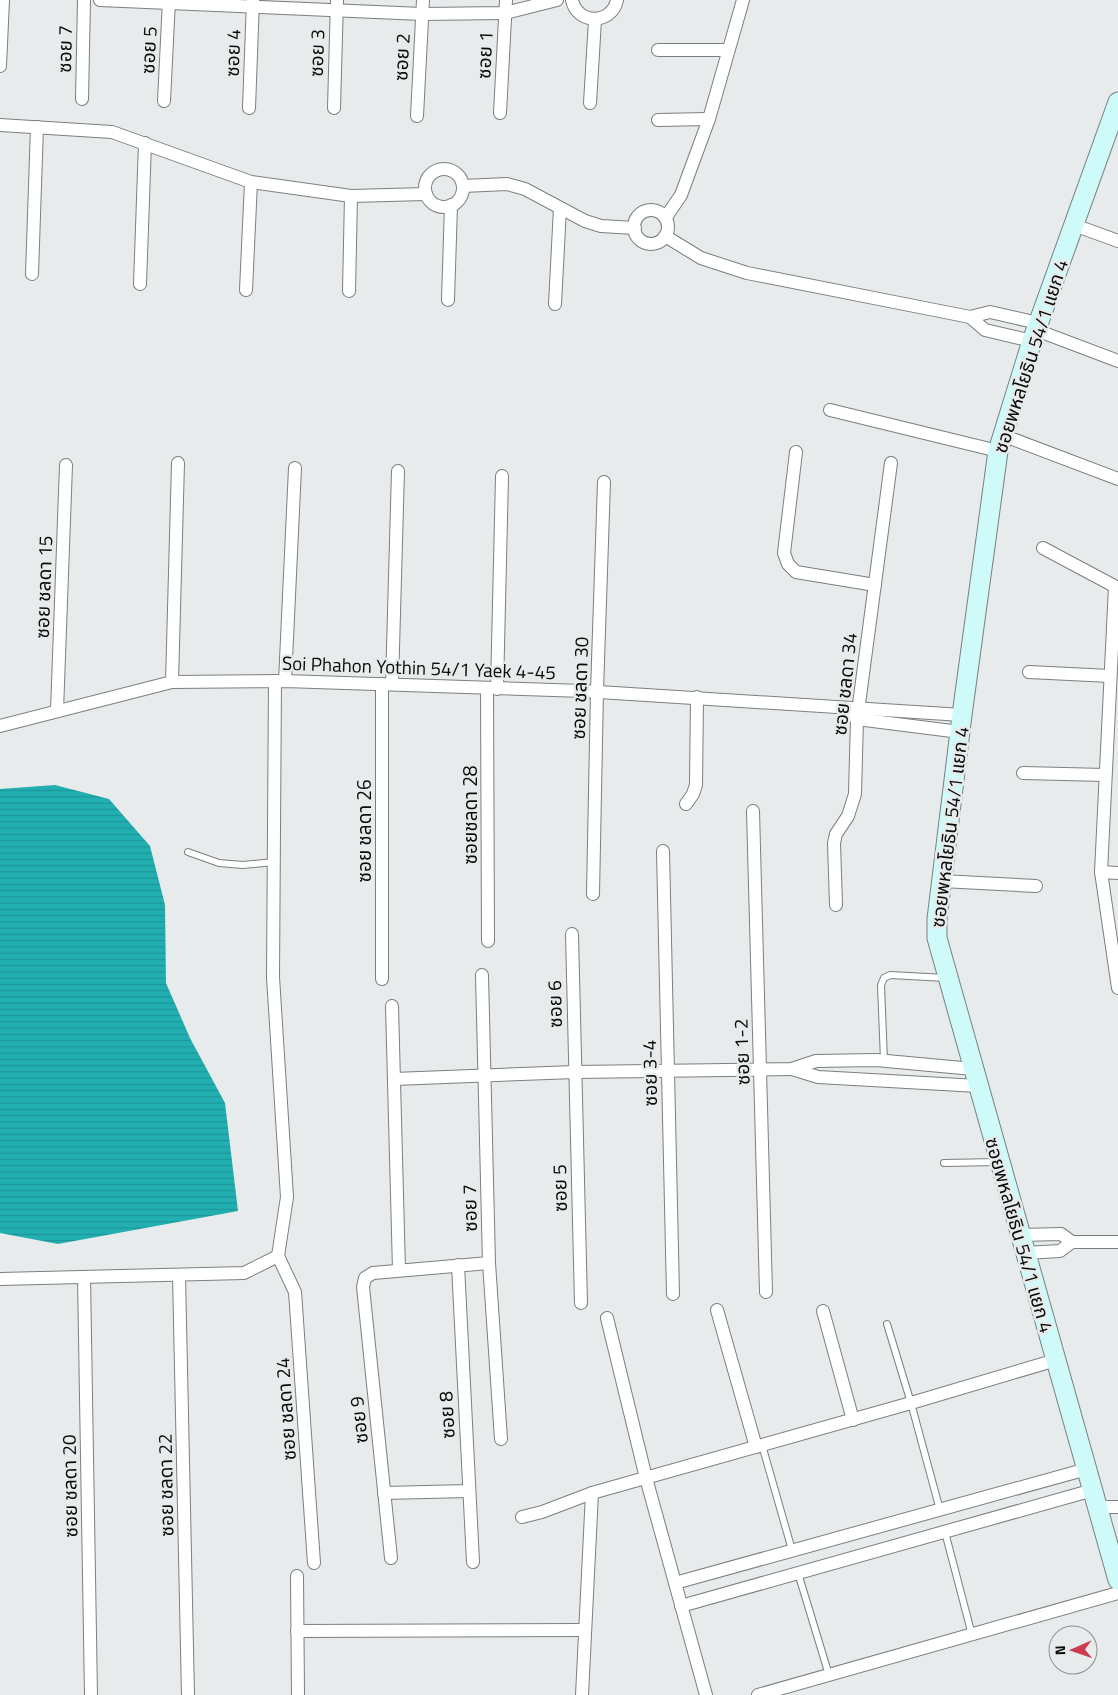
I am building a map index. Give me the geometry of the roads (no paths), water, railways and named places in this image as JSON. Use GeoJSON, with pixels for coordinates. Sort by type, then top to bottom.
{"type":"FeatureCollection","features":[{"type":"Feature","properties":{"kind":"street"},"geometry":{"type":"LineString","coordinates":[[0,66],[3,0]]}},
{"type":"Feature","properties":{"kind":"street","name":"ซอย 7"},"geometry":{"type":"LineString","coordinates":[[82,99],[84,0]]}},
{"type":"Feature","properties":{"kind":"street"},"geometry":{"type":"LineString","coordinates":[[100,0],[337,5],[422,14],[557,0]]}},
{"type":"Feature","properties":{"kind":"street","name":"ซอย 2"},"geometry":{"type":"LineString","coordinates":[[417,116],[423,0]]}},
{"type":"Feature","properties":{"kind":"street"},"geometry":{"type":"LineString","coordinates":[[572,0],[576,10],[581,15],[595,20],[609,15],[614,10],[617,0]]}},
{"type":"Feature","properties":{"kind":"street"},"geometry":{"type":"LineString","coordinates":[[666,217],[657,211],[646,211],[637,218],[636,234],[644,242],[656,243],[665,236],[668,230],[666,217],[681,195],[709,119],[744,0]]}},
{"type":"Feature","properties":{"kind":"street","name":"ซอย 5"},"geometry":{"type":"LineString","coordinates":[[164,101],[169,2]]}},
{"type":"Feature","properties":{"kind":"street","name":"ซอย 4"},"geometry":{"type":"LineString","coordinates":[[249,108],[253,3]]}},
{"type":"Feature","properties":{"kind":"street","name":"ซอย 3"},"geometry":{"type":"LineString","coordinates":[[334,108],[337,5]]}},
{"type":"Feature","properties":{"kind":"street","name":"ซอย 1"},"geometry":{"type":"LineString","coordinates":[[500,113],[506,6]]}},
{"type":"Feature","properties":{"kind":"street"},"geometry":{"type":"LineString","coordinates":[[590,103],[595,20]]}},
{"type":"Feature","properties":{"kind":"street"},"geometry":{"type":"LineString","coordinates":[[658,50],[728,50]]}},
{"type":"Feature","properties":{"kind":"street","name":"ซอยพหลโยธิน 54/1 แยก 4"},"geometry":{"type":"LineString","coordinates":[[1118,102],[1115,122],[1074,224],[1035,332],[1000,443],[961,723],[937,938],[1118,1580]]}},
{"type":"Feature","properties":{"kind":"street"},"geometry":{"type":"LineString","coordinates":[[658,120],[709,119]]}},
{"type":"Feature","properties":{"kind":"street"},"geometry":{"type":"LineString","coordinates":[[0,125],[112,132],[146,142],[251,182],[351,196],[426,194]]}},
{"type":"Feature","properties":{"kind":"street"},"geometry":{"type":"LineString","coordinates":[[32,274],[37,127]]}},
{"type":"Feature","properties":{"kind":"street"},"geometry":{"type":"LineString","coordinates":[[140,284],[146,142]]}},
{"type":"Feature","properties":{"kind":"street"},"geometry":{"type":"LineString","coordinates":[[440,169],[448,169],[455,172],[461,178],[463,186],[460,198],[451,206],[436,205],[426,194],[427,178],[433,172],[440,169]]}},
{"type":"Feature","properties":{"kind":"street"},"geometry":{"type":"LineString","coordinates":[[246,290],[251,182]]}},
{"type":"Feature","properties":{"kind":"street"},"geometry":{"type":"LineString","coordinates":[[463,186],[507,184],[526,189],[585,221],[601,226],[635,228]]}},
{"type":"Feature","properties":{"kind":"street"},"geometry":{"type":"LineString","coordinates":[[349,291],[351,196]]}},
{"type":"Feature","properties":{"kind":"street"},"geometry":{"type":"LineString","coordinates":[[448,300],[451,206]]}},
{"type":"Feature","properties":{"kind":"street"},"geometry":{"type":"LineString","coordinates":[[555,304],[560,208]]}},
{"type":"Feature","properties":{"kind":"street"},"geometry":{"type":"LineString","coordinates":[[1074,224],[1118,241]]}},
{"type":"Feature","properties":{"kind":"street"},"geometry":{"type":"LineString","coordinates":[[665,236],[700,258],[747,273],[970,317],[990,312],[1035,332],[1118,361]]}},
{"type":"Feature","properties":{"kind":"street"},"geometry":{"type":"LineString","coordinates":[[970,317],[985,330],[1035,332]]}},
{"type":"Feature","properties":{"kind":"street"},"geometry":{"type":"LineString","coordinates":[[830,410],[1000,443],[1118,479]]}},
{"type":"Feature","properties":{"kind":"street"},"geometry":{"type":"LineString","coordinates":[[796,452],[784,553],[788,564],[796,572],[875,585]]}},
{"type":"Feature","properties":{"kind":"street","name":"ซอย ชลดา 34"},"geometry":{"type":"LineString","coordinates":[[836,905],[834,843],[836,834],[848,816],[856,794],[858,713],[892,463]]}},
{"type":"Feature","properties":{"kind":"street"},"geometry":{"type":"LineString","coordinates":[[172,682],[178,464]]}},
{"type":"Feature","properties":{"kind":"street","name":"ซอย ชลดา 15"},"geometry":{"type":"LineString","coordinates":[[57,711],[66,465]]}},
{"type":"Feature","properties":{"kind":"street"},"geometry":{"type":"LineString","coordinates":[[0,1279],[244,1273],[278,1256],[287,1197],[273,977],[274,862],[280,681],[295,468]]}},
{"type":"Feature","properties":{"kind":"street","name":"ซอย ชลดา 26"},"geometry":{"type":"LineString","coordinates":[[382,979],[387,684],[398,471]]}},
{"type":"Feature","properties":{"kind":"street","name":"ซอยชลดา 28"},"geometry":{"type":"LineString","coordinates":[[488,941],[492,688],[502,476]]}},
{"type":"Feature","properties":{"kind":"street","name":"ซอย ชลดา 30"},"geometry":{"type":"LineString","coordinates":[[593,894],[604,482]]}},
{"type":"Feature","properties":{"kind":"street"},"geometry":{"type":"LineString","coordinates":[[1043,548],[1116,588],[1110,676],[1113,712],[1106,775],[1101,872],[1114,941],[1118,988]]}},
{"type":"Feature","properties":{"kind":"street"},"geometry":{"type":"LineString","coordinates":[[1029,672],[1110,676]]}},
{"type":"Feature","properties":{"kind":"street","name":"Soi Phahon Yothin 54/1 Yaek 4-45"},"geometry":{"type":"LineString","coordinates":[[0,726],[172,682],[280,681],[597,691],[842,708],[858,713]]}},
{"type":"Feature","properties":{"kind":"street"},"geometry":{"type":"LineString","coordinates":[[686,804],[693,794],[696,785],[697,697]]}},
{"type":"Feature","properties":{"kind":"street"},"geometry":{"type":"LineString","coordinates":[[858,713],[961,723]]}},
{"type":"Feature","properties":{"kind":"street"},"geometry":{"type":"LineString","coordinates":[[858,713],[961,723]]}},
{"type":"Feature","properties":{"kind":"street"},"geometry":{"type":"LineString","coordinates":[[1023,773],[1106,775]]}},
{"type":"Feature","properties":{"kind":"street","name":"ซอย 1-2"},"geometry":{"type":"LineString","coordinates":[[753,812],[766,1292]]}},
{"type":"Feature","properties":{"kind":"street","name":"ซอย 3-4"},"geometry":{"type":"LineString","coordinates":[[663,851],[673,1294]]}},
{"type":"Feature","properties":{"kind":"street"},"geometry":{"type":"LineString","coordinates":[[1101,872],[1118,873]]}},
{"type":"Feature","properties":{"kind":"street"},"geometry":{"type":"LineString","coordinates":[[942,880],[1036,886]]}},
{"type":"Feature","properties":{"kind":"street","name":"ซอย 6"},"geometry":{"type":"LineString","coordinates":[[572,934],[575,1072]]}},
{"type":"Feature","properties":{"kind":"street","name":"ซอย 7"},"geometry":{"type":"LineString","coordinates":[[482,975],[489,1263],[501,1439]]}},
{"type":"Feature","properties":{"kind":"street"},"geometry":{"type":"LineString","coordinates":[[392,1006],[399,1270],[489,1263]]}},
{"type":"Feature","properties":{"kind":"street"},"geometry":{"type":"LineString","coordinates":[[792,1069],[816,1061],[884,1061],[976,1077]]}},
{"type":"Feature","properties":{"kind":"street"},"geometry":{"type":"LineString","coordinates":[[394,1079],[575,1072],[760,1069],[792,1069],[818,1077],[976,1077]]}},
{"type":"Feature","properties":{"kind":"street","name":"ซอย 5"},"geometry":{"type":"LineString","coordinates":[[575,1072],[581,1302]]}},
{"type":"Feature","properties":{"kind":"street"},"geometry":{"type":"LineString","coordinates":[[1020,1235],[1062,1234],[1072,1242]]}},
{"type":"Feature","properties":{"kind":"street"},"geometry":{"type":"LineString","coordinates":[[1025,1253],[1060,1251],[1072,1242],[1118,1242]]}},
{"type":"Feature","properties":{"kind":"street","name":"ซอย ชลดา 24"},"geometry":{"type":"LineString","coordinates":[[278,1256],[295,1292],[314,1564]]}},
{"type":"Feature","properties":{"kind":"street","name":"ซอย 8"},"geometry":{"type":"LineString","coordinates":[[458,1265],[473,1562]]}},
{"type":"Feature","properties":{"kind":"street","name":"ซอย 9"},"geometry":{"type":"LineString","coordinates":[[391,1558],[363,1287],[365,1278],[374,1273],[399,1270]]}},
{"type":"Feature","properties":{"kind":"street","name":"ซอย ชลดา 22"},"geometry":{"type":"LineString","coordinates":[[179,1275],[188,1695]]}},
{"type":"Feature","properties":{"kind":"street","name":"ซอย ชลดา 20"},"geometry":{"type":"LineString","coordinates":[[84,1277],[91,1695]]}},
{"type":"Feature","properties":{"kind":"street"},"geometry":{"type":"LineString","coordinates":[[717,1310],[759,1446]]}},
{"type":"Feature","properties":{"kind":"street"},"geometry":{"type":"LineString","coordinates":[[823,1311],[853,1420]]}},
{"type":"Feature","properties":{"kind":"street"},"geometry":{"type":"LineString","coordinates":[[607,1318],[646,1478],[706,1695]]}},
{"type":"Feature","properties":{"kind":"street"},"geometry":{"type":"LineString","coordinates":[[522,1517],[542,1512],[592,1493],[853,1420],[1056,1360]]}},
{"type":"Feature","properties":{"kind":"street"},"geometry":{"type":"LineString","coordinates":[[675,1583],[1087,1469]]}},
{"type":"Feature","properties":{"kind":"street"},"geometry":{"type":"LineString","coordinates":[[1040,1482],[1046,1503]]}},
{"type":"Feature","properties":{"kind":"street"},"geometry":{"type":"LineString","coordinates":[[384,1493],[469,1491]]}},
{"type":"Feature","properties":{"kind":"street"},"geometry":{"type":"LineString","coordinates":[[582,1695],[592,1493]]}},
{"type":"Feature","properties":{"kind":"street"},"geometry":{"type":"LineString","coordinates":[[681,1606],[1046,1503],[1095,1498],[1118,1507]]}},
{"type":"Feature","properties":{"kind":"street"},"geometry":{"type":"LineString","coordinates":[[873,1528],[880,1550]]}},
{"type":"Feature","properties":{"kind":"street"},"geometry":{"type":"LineString","coordinates":[[297,1576],[298,1695]]}},
{"type":"Feature","properties":{"kind":"street"},"geometry":{"type":"LineString","coordinates":[[758,1695],[1118,1593]]}},
{"type":"Feature","properties":{"kind":"street"},"geometry":{"type":"LineString","coordinates":[[297,1631],[585,1630]]}},
{"type":"Feature","properties":{"kind":"lane"},"geometry":{"type":"LineString","coordinates":[[188,852],[219,863],[243,865],[274,862]]}},
{"type":"Feature","properties":{"kind":"lane"},"geometry":{"type":"LineString","coordinates":[[884,1061],[881,985],[884,978],[890,975],[947,978]]}},
{"type":"Feature","properties":{"kind":"lane"},"geometry":{"type":"LineString","coordinates":[[944,1162],[1000,1162]]}},
{"type":"Feature","properties":{"kind":"lane"},"geometry":{"type":"LineString","coordinates":[[887,1324],[940,1510]]}},
{"type":"Feature","properties":{"kind":"lane"},"geometry":{"type":"LineString","coordinates":[[759,1446],[792,1550]]}},
{"type":"Feature","properties":{"kind":"lane"},"geometry":{"type":"LineString","coordinates":[[945,1532],[972,1635]]}},
{"type":"Feature","properties":{"kind":"lane"},"geometry":{"type":"LineString","coordinates":[[798,1573],[829,1675]]}},
{"type":"Feature","properties":{"kind":"water"},"geometry":{"type":"Polygon","coordinates":[[[55,785],[109,799],[150,846],[165,905],[166,983],[190,1038],[225,1103],[238,1211],[58,1244],[0,1233],[0,789],[55,785]]]}}]}
